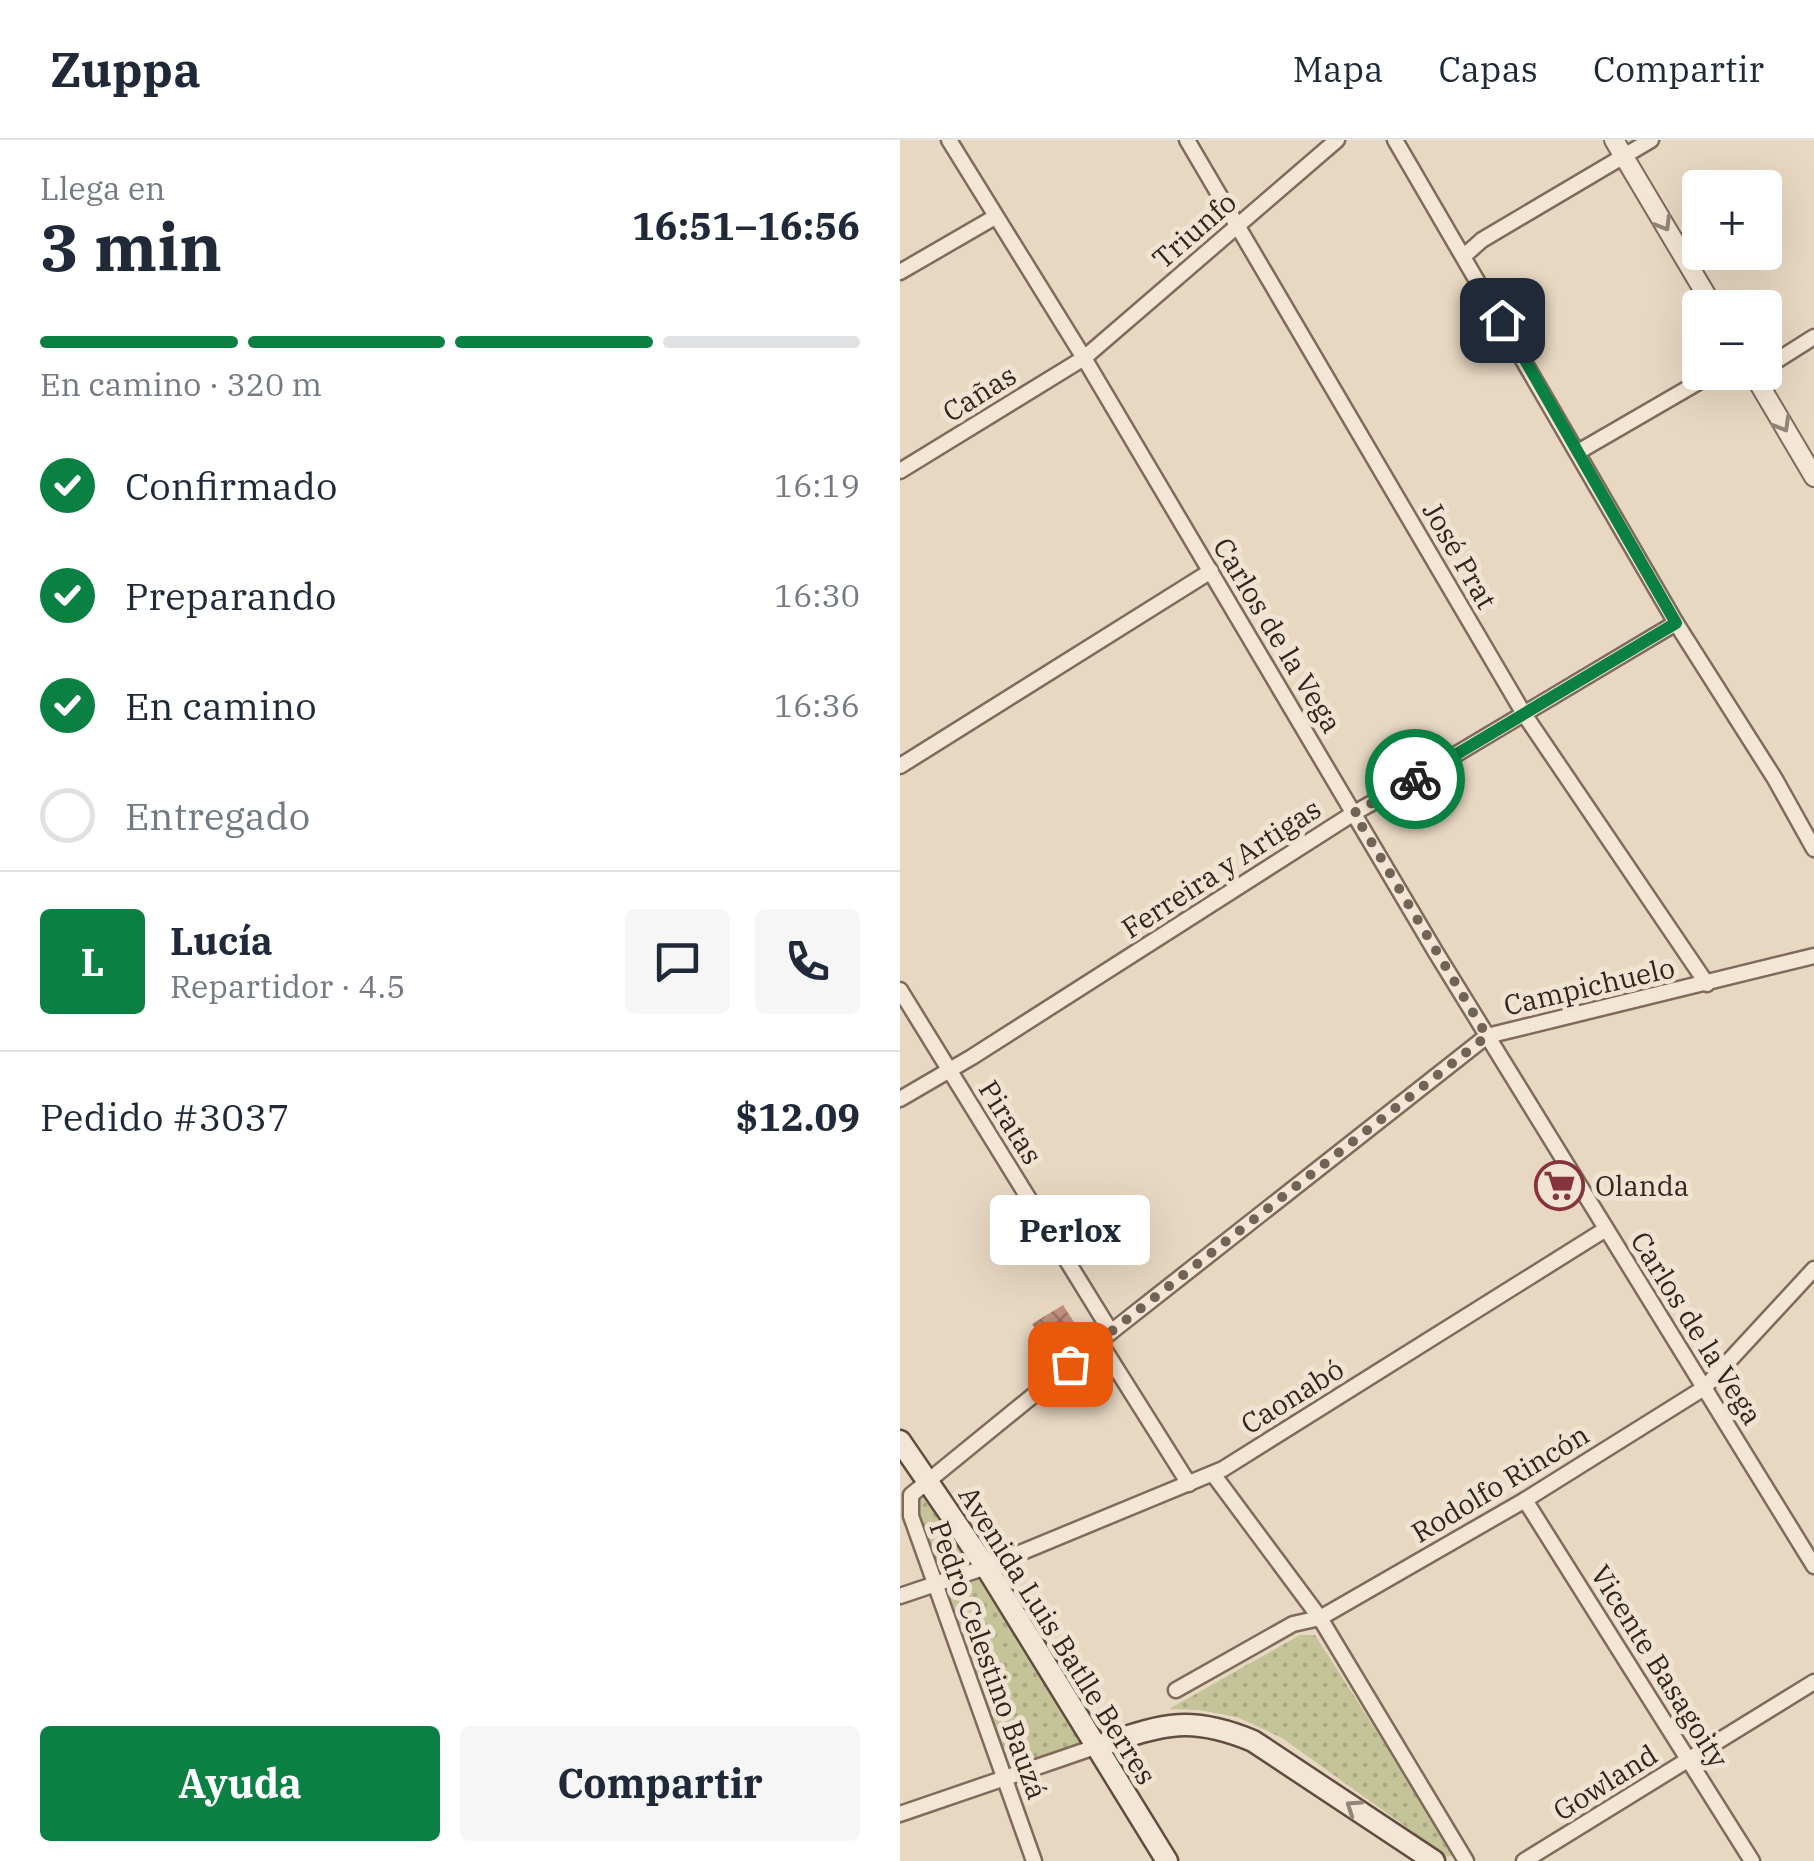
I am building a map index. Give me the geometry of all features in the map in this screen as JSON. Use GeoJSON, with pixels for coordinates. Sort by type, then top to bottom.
{"type":"FeatureCollection","features":[{"type":"Feature","properties":{"kind":"main road","name":"Avenida Luis Batlle Berres"},"geometry":{"type":"LineString","coordinates":[[900,1441],[986,1568],[1167,1861]]}},
{"type":"Feature","properties":{"kind":"main road"},"geometry":{"type":"LineString","coordinates":[[1098,1746],[1169,1725],[1208,1724],[1228,1730],[1253,1741],[1434,1861]]}},
{"type":"Feature","properties":{"kind":"street","name":"Carlos de la Vega"},"geometry":{"type":"LineString","coordinates":[[948,140],[1084,358],[1487,1036],[1814,1566]]}},
{"type":"Feature","properties":{"kind":"street","name":"José Prat"},"geometry":{"type":"LineString","coordinates":[[1187,140],[1524,714],[1706,984]]}},
{"type":"Feature","properties":{"kind":"street","name":"Triunfo"},"geometry":{"type":"LineString","coordinates":[[1084,358],[1337,140]]}},
{"type":"Feature","properties":{"kind":"street"},"geometry":{"type":"LineString","coordinates":[[1395,140],[1676,623],[1775,779],[1814,849]]}},
{"type":"Feature","properties":{"kind":"street"},"geometry":{"type":"LineString","coordinates":[[1614,140],[1703,290]]}},
{"type":"Feature","properties":{"kind":"street"},"geometry":{"type":"LineString","coordinates":[[1464,254],[1651,140]]}},
{"type":"Feature","properties":{"kind":"street"},"geometry":{"type":"LineString","coordinates":[[900,272],[995,217]]}},
{"type":"Feature","properties":{"kind":"street"},"geometry":{"type":"LineString","coordinates":[[1782,357],[1814,336]]}},
{"type":"Feature","properties":{"kind":"street","name":"Cañas"},"geometry":{"type":"LineString","coordinates":[[900,471],[1084,358]]}},
{"type":"Feature","properties":{"kind":"street"},"geometry":{"type":"LineString","coordinates":[[1578,452],[1685,390]]}},
{"type":"Feature","properties":{"kind":"street"},"geometry":{"type":"LineString","coordinates":[[1763,390],[1814,477]]}},
{"type":"Feature","properties":{"kind":"street"},"geometry":{"type":"LineString","coordinates":[[900,766],[1211,571]]}},
{"type":"Feature","properties":{"kind":"street","name":"Ferreira y Artigas"},"geometry":{"type":"LineString","coordinates":[[900,1099],[1354,813],[1676,623]]}},
{"type":"Feature","properties":{"kind":"street","name":"Campichuelo"},"geometry":{"type":"LineString","coordinates":[[926,1480],[1487,1036],[1814,956]]}},
{"type":"Feature","properties":{"kind":"street","name":"Piratas"},"geometry":{"type":"LineString","coordinates":[[900,990],[1188,1484]]}},
{"type":"Feature","properties":{"kind":"street","name":"Caonabó"},"geometry":{"type":"LineString","coordinates":[[986,1568],[1212,1474],[1606,1229]]}},
{"type":"Feature","properties":{"kind":"street","name":"Rodolfo Rincón"},"geometry":{"type":"LineString","coordinates":[[1176,1690],[1293,1624],[1320,1618],[1524,1500],[1704,1388],[1814,1270]]}},
{"type":"Feature","properties":{"kind":"street"},"geometry":{"type":"LineString","coordinates":[[1212,1474],[1320,1618],[1466,1861]]}},
{"type":"Feature","properties":{"kind":"street","name":"Pedro Celestino Bauzá"},"geometry":{"type":"LineString","coordinates":[[926,1480],[911,1495],[909,1506],[1034,1861]]}},
{"type":"Feature","properties":{"kind":"street","name":"Vicente Basagoity"},"geometry":{"type":"LineString","coordinates":[[1524,1500],[1752,1861]]}},
{"type":"Feature","properties":{"kind":"street"},"geometry":{"type":"LineString","coordinates":[[900,1596],[986,1568]]}},
{"type":"Feature","properties":{"kind":"street","name":"Gowland"},"geometry":{"type":"LineString","coordinates":[[1524,1861],[1814,1682]]}},
{"type":"Feature","properties":{"kind":"street"},"geometry":{"type":"LineString","coordinates":[[900,1814],[1098,1746]]}},
{"type":"Feature","properties":{"kind":"green space"},"geometry":{"type":"Polygon","coordinates":[[[925,1495],[965,1555],[967,1564],[956,1571],[939,1565],[924,1540],[916,1501],[925,1495]]]}},
{"type":"Feature","properties":{"kind":"green space"},"geometry":{"type":"Polygon","coordinates":[[[975,1576],[984,1583],[1082,1739],[1077,1745],[1031,1761],[1004,1756],[948,1605],[953,1586],[975,1576]]]}},
{"type":"Feature","properties":{"kind":"green space"},"geometry":{"type":"Polygon","coordinates":[[[1300,1635],[1315,1635],[1455,1854],[1448,1857],[1282,1738],[1237,1717],[1169,1709],[1300,1635]]]}},
{"type":"Feature","properties":{"kind":"building"},"geometry":{"type":"Polygon","coordinates":[[[1063,1305],[1085,1339],[1057,1362],[1032,1324],[1063,1305]]]}},
{"type":"Feature","properties":{"kind":"way so far"},"geometry":{"type":"LineString","coordinates":[[1070,1364],[1487,1036],[1354,813],[1415,779]]}},
{"type":"Feature","properties":{"kind":"place","name":"Olanda"},"geometry":{"type":"Point","coordinates":[1560,1185]}},
{"type":"Feature","properties":{"kind":"place","name":"Perlox"},"geometry":{"type":"Point","coordinates":[1070,1364]}},
{"type":"Feature","properties":{"kind":"route"},"geometry":{"type":"LineString","coordinates":[[1415,779],[1676,623],[1502,320]]}}]}
